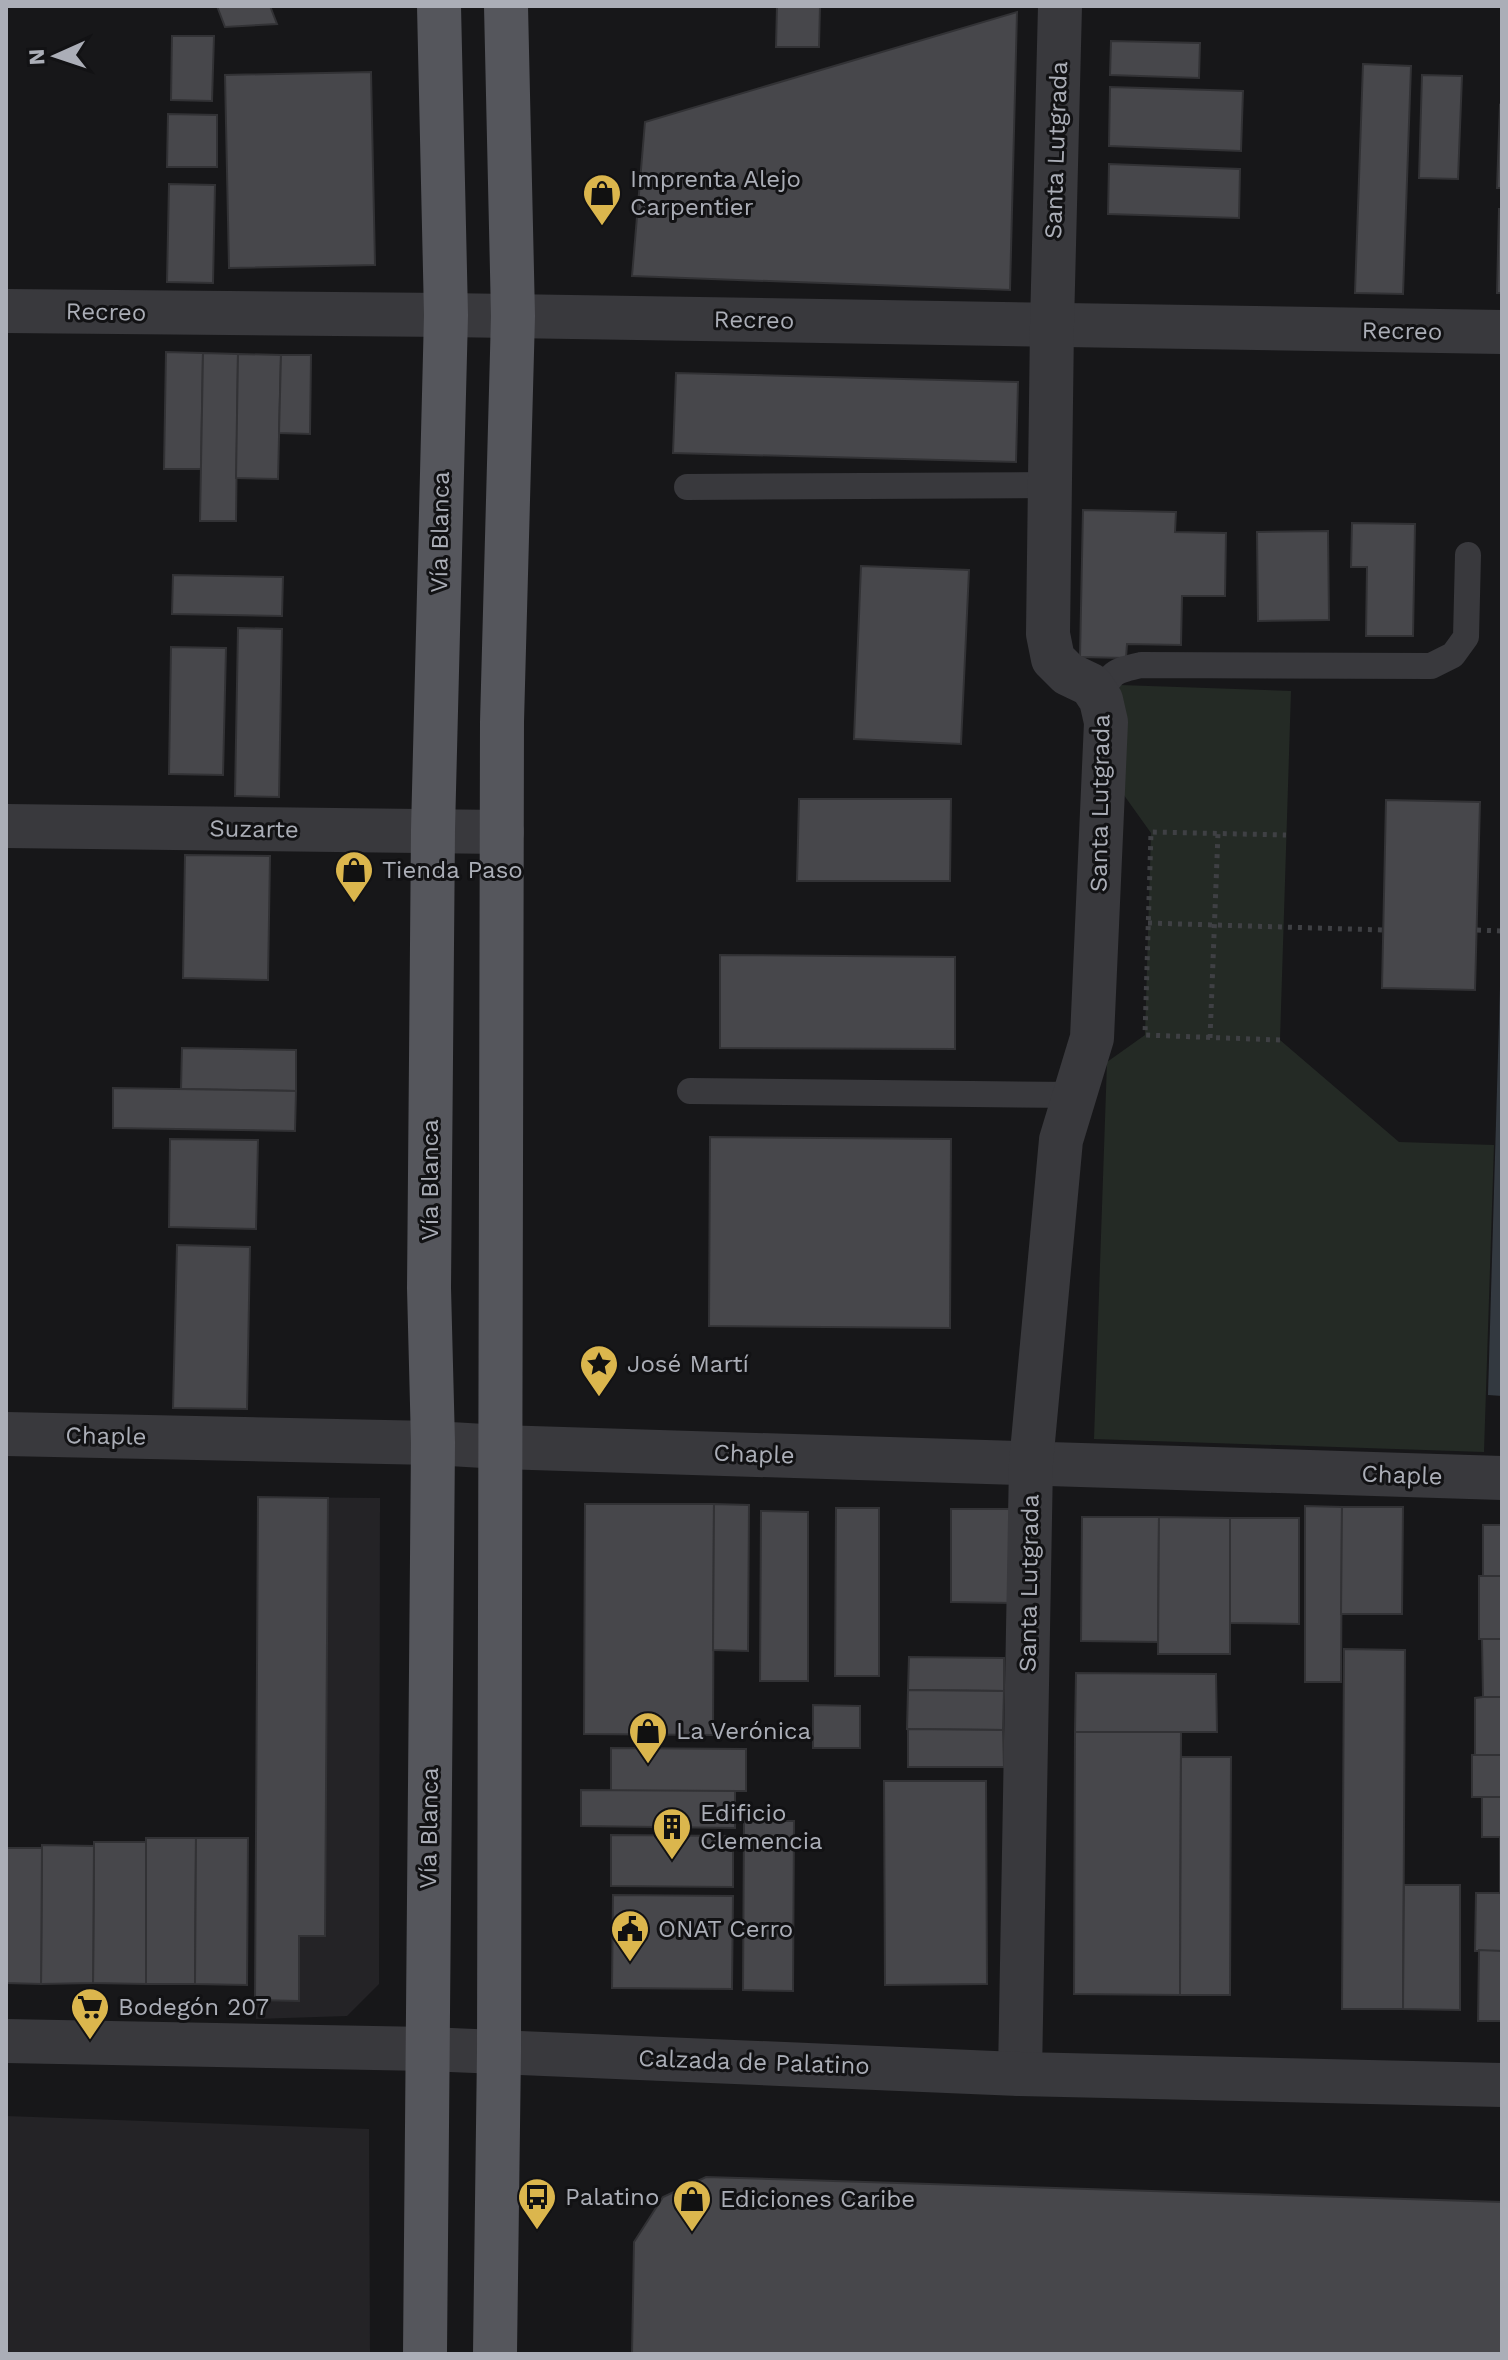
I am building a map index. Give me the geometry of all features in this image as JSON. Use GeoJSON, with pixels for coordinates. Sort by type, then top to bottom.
{"type":"FeatureCollection","features":[{"type":"Feature","properties":{"kind":"main road","name":"Vía Blanca"},"geometry":{"type":"LineString","coordinates":[[425,2354],[433,1443],[429,1288],[433,830],[446,315],[439,6]]}},
{"type":"Feature","properties":{"kind":"main road"},"geometry":{"type":"LineString","coordinates":[[495,2354],[499,2051],[502,722],[513,316],[506,6]]}},
{"type":"Feature","properties":{"kind":"street","name":"Santa Lutgrada"},"geometry":{"type":"LineString","coordinates":[[1020,2074],[1031,1463],[1061,1140],[1092,1038],[1106,722],[1101,700],[1091,685],[1068,674],[1053,659],[1048,634],[1060,6]]}},
{"type":"Feature","properties":{"kind":"street","name":"Recreo"},"geometry":{"type":"LineString","coordinates":[[6,311],[1502,332]]}},
{"type":"Feature","properties":{"kind":"street","name":"Suzarte"},"geometry":{"type":"LineString","coordinates":[[6,826],[502,832]]}},
{"type":"Feature","properties":{"kind":"street","name":"Chaple"},"geometry":{"type":"LineString","coordinates":[[6,1434],[433,1443],[1502,1478]]}},
{"type":"Feature","properties":{"kind":"street","name":"Calzada de Palatino"},"geometry":{"type":"LineString","coordinates":[[6,2041],[499,2051],[1020,2074],[1502,2085]]}},
{"type":"Feature","properties":{"kind":"lane"},"geometry":{"type":"LineString","coordinates":[[687,487],[1049,485]]}},
{"type":"Feature","properties":{"kind":"lane"},"geometry":{"type":"LineString","coordinates":[[1101,700],[1107,679],[1120,670],[1141,665],[1431,666],[1453,655],[1466,637],[1468,555]]}},
{"type":"Feature","properties":{"kind":"lane"},"geometry":{"type":"LineString","coordinates":[[690,1091],[1074,1095]]}},
{"type":"Feature","properties":{"kind":"path"},"geometry":{"type":"LineString","coordinates":[[1280,1040],[1145,1035],[1151,832],[1286,835]]}},
{"type":"Feature","properties":{"kind":"path"},"geometry":{"type":"LineString","coordinates":[[1210,1038],[1218,833]]}},
{"type":"Feature","properties":{"kind":"path"},"geometry":{"type":"LineString","coordinates":[[1097,922],[1383,930]]}},
{"type":"Feature","properties":{"kind":"path"},"geometry":{"type":"LineString","coordinates":[[1477,930],[1502,931]]}},
{"type":"Feature","properties":{"kind":"shaded area"},"geometry":{"type":"Polygon","coordinates":[[[1120,685],[1291,691],[1280,1040],[1399,1142],[1494,1145],[1484,1452],[1094,1439],[1107,1062],[1145,1035],[1151,833],[1116,784],[1120,685]]]}},
{"type":"Feature","properties":{"kind":"shaded area"},"geometry":{"type":"Polygon","coordinates":[[[1502,953],[1502,1396],[1488,1395],[1502,953]]]}},
{"type":"Feature","properties":{"kind":"shaded area"},"geometry":{"type":"Polygon","coordinates":[[[258,1497],[380,1498],[379,1984],[347,2016],[256,2019],[258,1497]]]}},
{"type":"Feature","properties":{"kind":"shaded area"},"geometry":{"type":"Polygon","coordinates":[[[6,2116],[369,2129],[370,2354],[6,2354],[6,2116]]]}},
{"type":"Feature","properties":{"kind":"building"},"geometry":{"type":"Polygon","coordinates":[[[217,6],[270,6],[277,24],[225,27],[217,6]]]}},
{"type":"Feature","properties":{"kind":"building"},"geometry":{"type":"Polygon","coordinates":[[[777,6],[820,6],[819,47],[776,47],[777,6]]]}},
{"type":"Feature","properties":{"kind":"building"},"geometry":{"type":"Polygon","coordinates":[[[1017,12],[1010,290],[632,276],[645,122],[1017,12]]]}},
{"type":"Feature","properties":{"kind":"building"},"geometry":{"type":"Polygon","coordinates":[[[172,36],[214,36],[212,101],[171,100],[172,36]]]}},
{"type":"Feature","properties":{"kind":"building"},"geometry":{"type":"Polygon","coordinates":[[[1111,41],[1200,43],[1199,78],[1110,75],[1111,41]]]}},
{"type":"Feature","properties":{"kind":"building"},"geometry":{"type":"Polygon","coordinates":[[[1363,64],[1411,66],[1403,294],[1355,293],[1363,64]]]}},
{"type":"Feature","properties":{"kind":"building"},"geometry":{"type":"Polygon","coordinates":[[[371,72],[375,265],[229,268],[225,75],[371,72]]]}},
{"type":"Feature","properties":{"kind":"building"},"geometry":{"type":"Polygon","coordinates":[[[1422,75],[1462,76],[1458,179],[1419,178],[1422,75]]]}},
{"type":"Feature","properties":{"kind":"building"},"geometry":{"type":"Polygon","coordinates":[[[1110,87],[1243,91],[1241,151],[1109,146],[1110,87]]]}},
{"type":"Feature","properties":{"kind":"building"},"geometry":{"type":"Polygon","coordinates":[[[1500,105],[1502,188],[1497,188],[1500,105]]]}},
{"type":"Feature","properties":{"kind":"building"},"geometry":{"type":"Polygon","coordinates":[[[168,114],[217,115],[217,167],[167,167],[168,114]]]}},
{"type":"Feature","properties":{"kind":"building"},"geometry":{"type":"Polygon","coordinates":[[[1109,164],[1240,169],[1239,218],[1108,214],[1109,164]]]}},
{"type":"Feature","properties":{"kind":"building"},"geometry":{"type":"Polygon","coordinates":[[[169,184],[215,185],[213,283],[167,282],[169,184]]]}},
{"type":"Feature","properties":{"kind":"building"},"geometry":{"type":"Polygon","coordinates":[[[1499,209],[1502,209],[1502,293],[1497,293],[1499,209]]]}},
{"type":"Feature","properties":{"kind":"building"},"geometry":{"type":"Polygon","coordinates":[[[166,352],[203,353],[201,469],[164,469],[166,352]]]}},
{"type":"Feature","properties":{"kind":"building"},"geometry":{"type":"Polygon","coordinates":[[[203,353],[238,354],[236,521],[200,521],[203,353]]]}},
{"type":"Feature","properties":{"kind":"building"},"geometry":{"type":"Polygon","coordinates":[[[238,354],[281,355],[278,479],[236,478],[238,354]]]}},
{"type":"Feature","properties":{"kind":"building"},"geometry":{"type":"Polygon","coordinates":[[[281,355],[311,355],[310,434],[279,433],[281,355]]]}},
{"type":"Feature","properties":{"kind":"building"},"geometry":{"type":"Polygon","coordinates":[[[676,373],[1018,382],[1016,462],[673,453],[676,373]]]}},
{"type":"Feature","properties":{"kind":"building"},"geometry":{"type":"Polygon","coordinates":[[[1083,510],[1176,512],[1175,532],[1226,533],[1225,596],[1182,596],[1181,645],[1127,644],[1126,658],[1080,657],[1083,510]]]}},
{"type":"Feature","properties":{"kind":"building"},"geometry":{"type":"Polygon","coordinates":[[[1352,523],[1415,524],[1413,636],[1366,636],[1367,567],[1351,567],[1352,523]]]}},
{"type":"Feature","properties":{"kind":"building"},"geometry":{"type":"Polygon","coordinates":[[[1328,531],[1329,620],[1258,621],[1257,532],[1328,531]]]}},
{"type":"Feature","properties":{"kind":"building"},"geometry":{"type":"Polygon","coordinates":[[[861,566],[969,570],[961,744],[854,739],[861,566]]]}},
{"type":"Feature","properties":{"kind":"building"},"geometry":{"type":"Polygon","coordinates":[[[173,575],[283,577],[282,616],[172,614],[173,575]]]}},
{"type":"Feature","properties":{"kind":"building"},"geometry":{"type":"Polygon","coordinates":[[[238,628],[282,629],[279,797],[235,796],[238,628]]]}},
{"type":"Feature","properties":{"kind":"building"},"geometry":{"type":"Polygon","coordinates":[[[171,647],[226,648],[223,775],[169,774],[171,647]]]}},
{"type":"Feature","properties":{"kind":"building"},"geometry":{"type":"Polygon","coordinates":[[[799,799],[951,799],[950,881],[797,881],[799,799]]]}},
{"type":"Feature","properties":{"kind":"building"},"geometry":{"type":"Polygon","coordinates":[[[1386,800],[1480,802],[1475,990],[1382,988],[1386,800]]]}},
{"type":"Feature","properties":{"kind":"building"},"geometry":{"type":"Polygon","coordinates":[[[185,855],[270,856],[268,980],[183,978],[185,855]]]}},
{"type":"Feature","properties":{"kind":"building"},"geometry":{"type":"Polygon","coordinates":[[[720,955],[955,957],[955,1049],[720,1048],[720,955]]]}},
{"type":"Feature","properties":{"kind":"building"},"geometry":{"type":"Polygon","coordinates":[[[182,1048],[296,1050],[296,1091],[181,1089],[182,1048]]]}},
{"type":"Feature","properties":{"kind":"building"},"geometry":{"type":"Polygon","coordinates":[[[113,1088],[296,1091],[295,1131],[113,1128],[113,1088]]]}},
{"type":"Feature","properties":{"kind":"building"},"geometry":{"type":"Polygon","coordinates":[[[710,1137],[951,1139],[950,1328],[709,1326],[710,1137]]]}},
{"type":"Feature","properties":{"kind":"building"},"geometry":{"type":"Polygon","coordinates":[[[170,1139],[258,1140],[256,1229],[169,1227],[170,1139]]]}},
{"type":"Feature","properties":{"kind":"building"},"geometry":{"type":"Polygon","coordinates":[[[177,1245],[250,1247],[247,1409],[173,1408],[177,1245]]]}},
{"type":"Feature","properties":{"kind":"building"},"geometry":{"type":"Polygon","coordinates":[[[258,1497],[328,1498],[325,1936],[299,1936],[299,2001],[255,2000],[258,1497]]]}},
{"type":"Feature","properties":{"kind":"building"},"geometry":{"type":"Polygon","coordinates":[[[585,1504],[714,1504],[713,1735],[584,1734],[585,1504]]]}},
{"type":"Feature","properties":{"kind":"building"},"geometry":{"type":"Polygon","coordinates":[[[714,1504],[749,1505],[748,1651],[713,1650],[714,1504]]]}},
{"type":"Feature","properties":{"kind":"building"},"geometry":{"type":"Polygon","coordinates":[[[1305,1506],[1342,1507],[1341,1682],[1305,1682],[1305,1506]]]}},
{"type":"Feature","properties":{"kind":"building"},"geometry":{"type":"Polygon","coordinates":[[[1342,1507],[1403,1507],[1402,1614],[1341,1614],[1342,1507]]]}},
{"type":"Feature","properties":{"kind":"building"},"geometry":{"type":"Polygon","coordinates":[[[836,1508],[879,1508],[879,1676],[835,1676],[836,1508]]]}},
{"type":"Feature","properties":{"kind":"building"},"geometry":{"type":"Polygon","coordinates":[[[951,1509],[1013,1509],[1012,1603],[951,1602],[951,1509]]]}},
{"type":"Feature","properties":{"kind":"building"},"geometry":{"type":"Polygon","coordinates":[[[761,1511],[808,1512],[808,1681],[760,1681],[761,1511]]]}},
{"type":"Feature","properties":{"kind":"building"},"geometry":{"type":"Polygon","coordinates":[[[1082,1517],[1159,1517],[1158,1642],[1081,1641],[1082,1517]]]}},
{"type":"Feature","properties":{"kind":"building"},"geometry":{"type":"Polygon","coordinates":[[[1159,1517],[1230,1518],[1230,1654],[1158,1654],[1159,1517]]]}},
{"type":"Feature","properties":{"kind":"building"},"geometry":{"type":"Polygon","coordinates":[[[1230,1518],[1299,1518],[1299,1624],[1230,1623],[1230,1518]]]}},
{"type":"Feature","properties":{"kind":"building"},"geometry":{"type":"Polygon","coordinates":[[[1483,1525],[1502,1525],[1502,1576],[1483,1576],[1483,1525]]]}},
{"type":"Feature","properties":{"kind":"building"},"geometry":{"type":"Polygon","coordinates":[[[1479,1576],[1502,1576],[1502,1639],[1479,1639],[1479,1576]]]}},
{"type":"Feature","properties":{"kind":"building"},"geometry":{"type":"Polygon","coordinates":[[[1482,1639],[1502,1639],[1502,1697],[1483,1697],[1482,1639]]]}},
{"type":"Feature","properties":{"kind":"building"},"geometry":{"type":"Polygon","coordinates":[[[1344,1649],[1405,1650],[1403,2009],[1342,2009],[1344,1649]]]}},
{"type":"Feature","properties":{"kind":"building"},"geometry":{"type":"Polygon","coordinates":[[[909,1657],[1004,1658],[1004,1691],[908,1690],[909,1657]]]}},
{"type":"Feature","properties":{"kind":"building"},"geometry":{"type":"Polygon","coordinates":[[[1076,1673],[1216,1674],[1217,1732],[1075,1732],[1076,1673]]]}},
{"type":"Feature","properties":{"kind":"building"},"geometry":{"type":"Polygon","coordinates":[[[908,1690],[1004,1691],[1003,1730],[907,1729],[908,1690]]]}},
{"type":"Feature","properties":{"kind":"building"},"geometry":{"type":"Polygon","coordinates":[[[1502,1697],[1502,1755],[1475,1755],[1475,1698],[1502,1697]]]}},
{"type":"Feature","properties":{"kind":"building"},"geometry":{"type":"Polygon","coordinates":[[[813,1705],[860,1706],[860,1748],[813,1748],[813,1705]]]}},
{"type":"Feature","properties":{"kind":"building"},"geometry":{"type":"Polygon","coordinates":[[[908,1729],[1003,1730],[1004,1767],[908,1767],[908,1729]]]}},
{"type":"Feature","properties":{"kind":"building"},"geometry":{"type":"Polygon","coordinates":[[[1075,1732],[1181,1732],[1180,1995],[1074,1994],[1075,1732]]]}},
{"type":"Feature","properties":{"kind":"building"},"geometry":{"type":"Polygon","coordinates":[[[611,1748],[746,1749],[746,1791],[611,1791],[611,1748]]]}},
{"type":"Feature","properties":{"kind":"building"},"geometry":{"type":"Polygon","coordinates":[[[1472,1755],[1502,1755],[1502,1797],[1472,1797],[1472,1755]]]}},
{"type":"Feature","properties":{"kind":"building"},"geometry":{"type":"Polygon","coordinates":[[[1181,1757],[1231,1757],[1230,1995],[1180,1995],[1181,1757]]]}},
{"type":"Feature","properties":{"kind":"building"},"geometry":{"type":"Polygon","coordinates":[[[884,1781],[986,1781],[987,1984],[885,1985],[884,1781]]]}},
{"type":"Feature","properties":{"kind":"building"},"geometry":{"type":"Polygon","coordinates":[[[581,1790],[735,1791],[735,1828],[581,1826],[581,1790]]]}},
{"type":"Feature","properties":{"kind":"building"},"geometry":{"type":"Polygon","coordinates":[[[1482,1797],[1502,1797],[1502,1837],[1482,1837],[1482,1797]]]}},
{"type":"Feature","properties":{"kind":"building"},"geometry":{"type":"Polygon","coordinates":[[[744,1821],[794,1821],[793,1991],[743,1990],[744,1821]]]}},
{"type":"Feature","properties":{"kind":"building","name":"Edificio Clemencia"},"geometry":{"type":"Polygon","coordinates":[[[611,1835],[733,1836],[733,1887],[611,1886],[611,1835]]]}},
{"type":"Feature","properties":{"kind":"building"},"geometry":{"type":"Polygon","coordinates":[[[1502,1837],[1502,1893],[1500,1893],[1502,1837]]]}},
{"type":"Feature","properties":{"kind":"building"},"geometry":{"type":"Polygon","coordinates":[[[146,1838],[196,1838],[195,1984],[146,1984],[146,1838]]]}},
{"type":"Feature","properties":{"kind":"building"},"geometry":{"type":"Polygon","coordinates":[[[196,1838],[248,1838],[247,1985],[195,1984],[196,1838]]]}},
{"type":"Feature","properties":{"kind":"building"},"geometry":{"type":"Polygon","coordinates":[[[94,1842],[146,1842],[146,1984],[93,1983],[94,1842]]]}},
{"type":"Feature","properties":{"kind":"building"},"geometry":{"type":"Polygon","coordinates":[[[42,1845],[94,1846],[93,1983],[41,1984],[42,1845]]]}},
{"type":"Feature","properties":{"kind":"building"},"geometry":{"type":"Polygon","coordinates":[[[6,1848],[42,1848],[41,1984],[6,1983],[6,1848]]]}},
{"type":"Feature","properties":{"kind":"building"},"geometry":{"type":"Polygon","coordinates":[[[1404,1885],[1460,1885],[1460,2010],[1403,2009],[1404,1885]]]}},
{"type":"Feature","properties":{"kind":"building"},"geometry":{"type":"Polygon","coordinates":[[[1476,1893],[1502,1893],[1502,1951],[1475,1951],[1476,1893]]]}},
{"type":"Feature","properties":{"kind":"building"},"geometry":{"type":"Polygon","coordinates":[[[613,1895],[733,1896],[732,1989],[612,1988],[613,1895]]]}},
{"type":"Feature","properties":{"kind":"building"},"geometry":{"type":"Polygon","coordinates":[[[1479,1950],[1502,1951],[1502,2021],[1478,2021],[1479,1950]]]}},
{"type":"Feature","properties":{"kind":"building"},"geometry":{"type":"Polygon","coordinates":[[[706,2177],[1502,2202],[1502,2354],[632,2354],[634,2242],[663,2197],[706,2177]]]}},
{"type":"Feature","properties":{"kind":"place","name":"Imprenta Alejo Carpentier"},"geometry":{"type":"Point","coordinates":[602,227]}},
{"type":"Feature","properties":{"kind":"place","name":"Tienda Paso"},"geometry":{"type":"Point","coordinates":[354,904]}},
{"type":"Feature","properties":{"kind":"place","name":"José Martí"},"geometry":{"type":"Point","coordinates":[599,1398]}},
{"type":"Feature","properties":{"kind":"place","name":"La Verónica"},"geometry":{"type":"Point","coordinates":[648,1765]}},
{"type":"Feature","properties":{"kind":"place","name":"Edificio Clemencia"},"geometry":{"type":"Point","coordinates":[672,1861]}},
{"type":"Feature","properties":{"kind":"place","name":"ONAT Cerro"},"geometry":{"type":"Point","coordinates":[630,1963]}},
{"type":"Feature","properties":{"kind":"place","name":"Bodegón 207"},"geometry":{"type":"Point","coordinates":[90,2041]}},
{"type":"Feature","properties":{"kind":"place","name":"Palatino"},"geometry":{"type":"Point","coordinates":[537,2231]}},
{"type":"Feature","properties":{"kind":"place","name":"Ediciones Caribe"},"geometry":{"type":"Point","coordinates":[692,2233]}}]}
